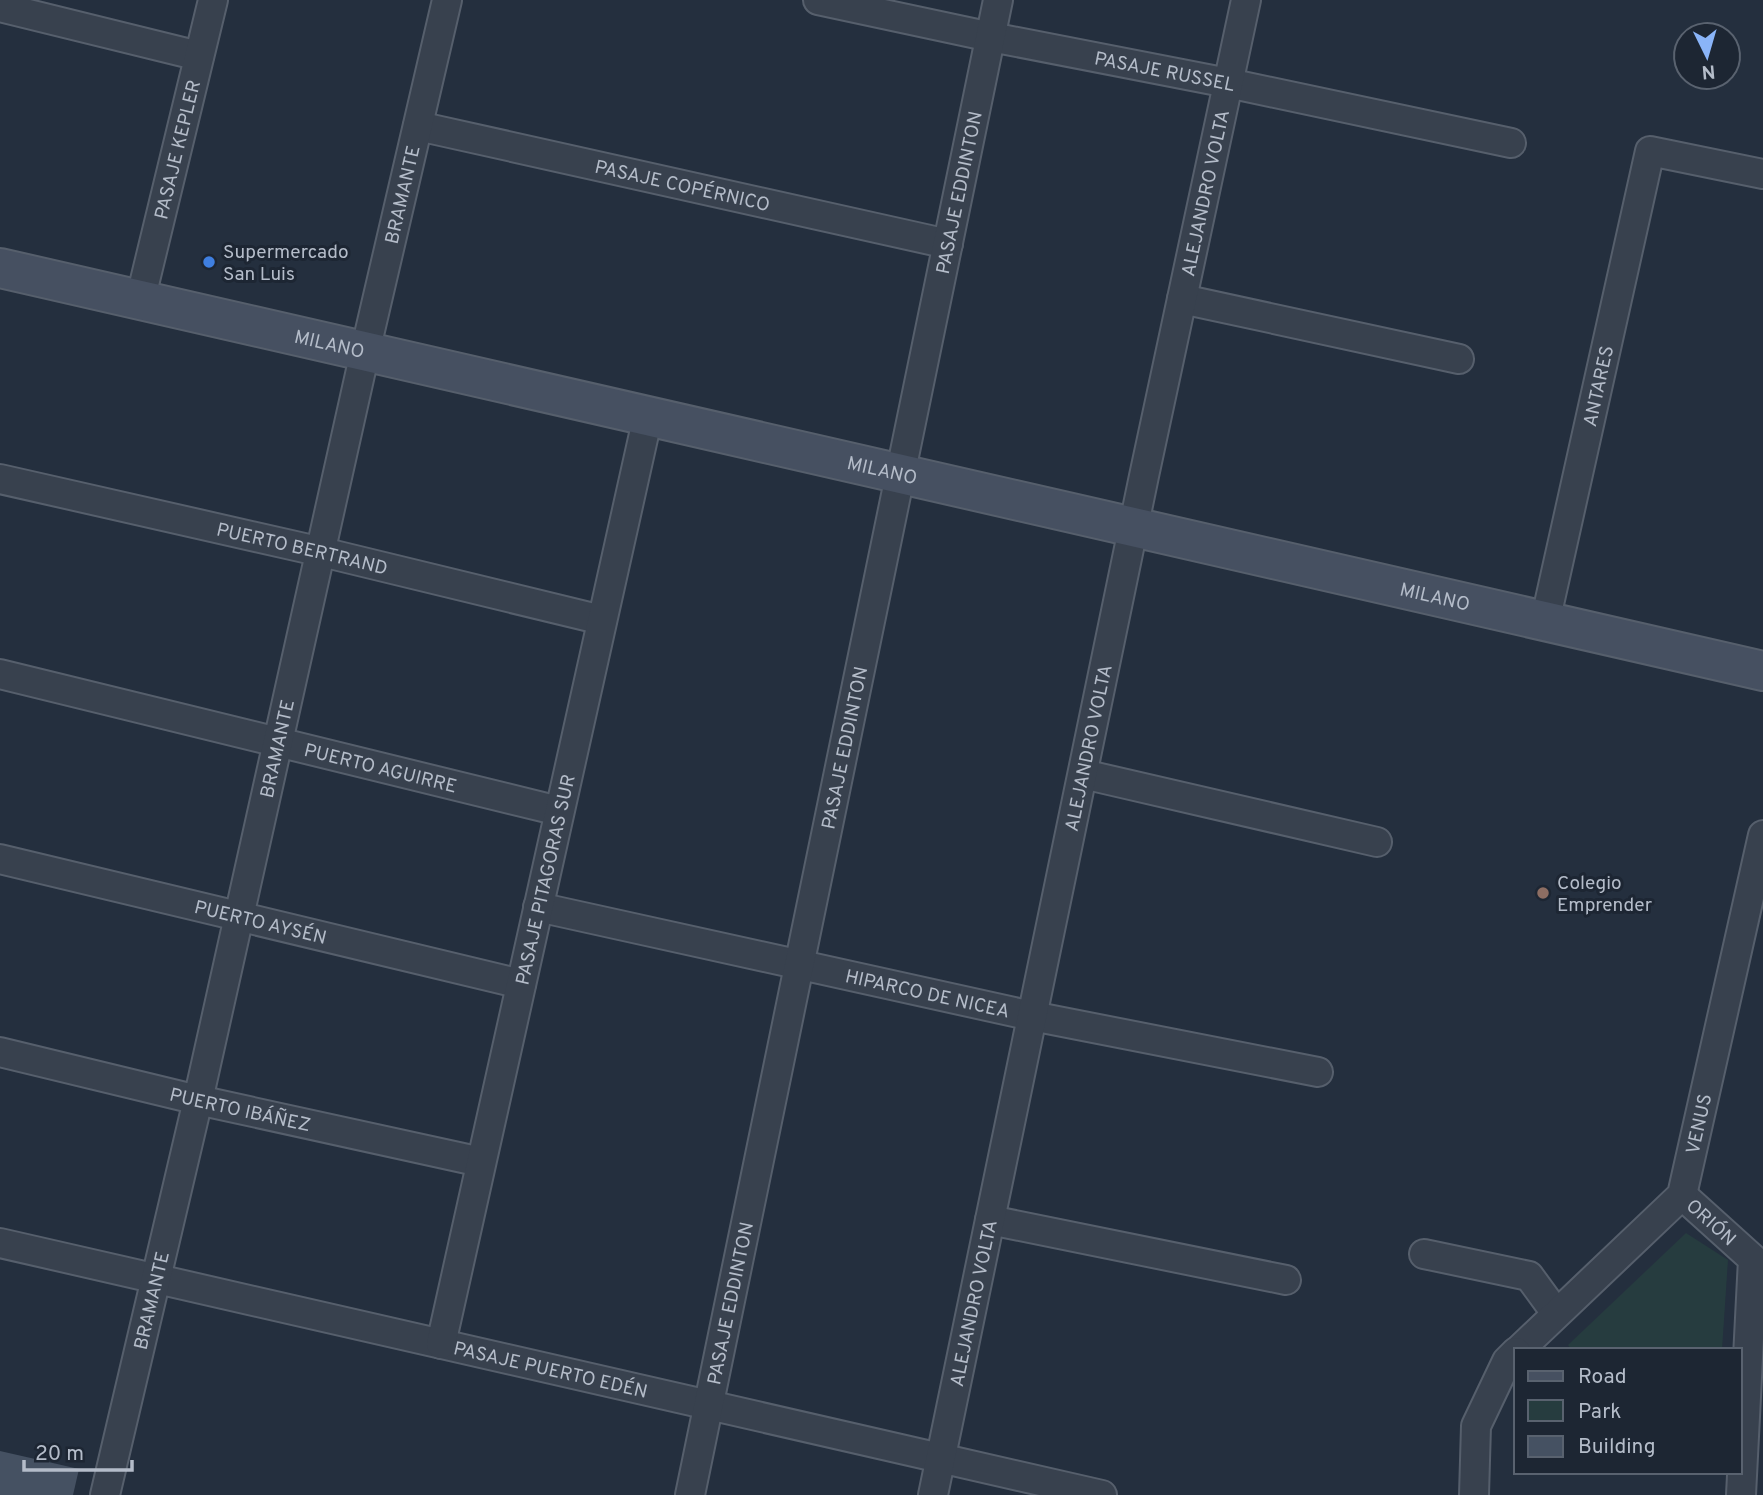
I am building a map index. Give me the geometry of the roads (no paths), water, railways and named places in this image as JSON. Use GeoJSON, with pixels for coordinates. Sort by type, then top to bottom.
{"type":"FeatureCollection","features":[{"type":"Feature","properties":{"kind":"street","name":"PASAJE KEPLER"},"geometry":{"type":"LineString","coordinates":[[140,300],[214,0]]}},
{"type":"Feature","properties":{"kind":"street","name":"BRAMANTE"},"geometry":{"type":"LineString","coordinates":[[105,1495],[198,1100],[365,352],[447,0]]}},
{"type":"Feature","properties":{"kind":"street","name":"PASAJE RUSSEL"},"geometry":{"type":"LineString","coordinates":[[818,0],[1511,143]]}},
{"type":"Feature","properties":{"kind":"street","name":"PASAJE EDDINTON"},"geometry":{"type":"LineString","coordinates":[[690,1495],[998,0]]}},
{"type":"Feature","properties":{"kind":"street","name":"ALEJANDRO VOLTA"},"geometry":{"type":"LineString","coordinates":[[933,1495],[1245,0]]}},
{"type":"Feature","properties":{"kind":"street"},"geometry":{"type":"LineString","coordinates":[[0,7],[199,57]]}},
{"type":"Feature","properties":{"kind":"street","name":"PASAJE COPÉRNICO"},"geometry":{"type":"LineString","coordinates":[[418,126],[948,244]]}},
{"type":"Feature","properties":{"kind":"street","name":"ANTARES"},"geometry":{"type":"LineString","coordinates":[[1545,622],[1650,152],[1763,174]]}},
{"type":"Feature","properties":{"kind":"street","name":"MILANO"},"geometry":{"type":"LineString","coordinates":[[0,268],[1763,671]]}},
{"type":"Feature","properties":{"kind":"street"},"geometry":{"type":"LineString","coordinates":[[1182,299],[1459,359]]}},
{"type":"Feature","properties":{"kind":"street","name":"PASAJE PITAGORAS SUR"},"geometry":{"type":"LineString","coordinates":[[441,1344],[648,416]]}},
{"type":"Feature","properties":{"kind":"street","name":"PUERTO BERTRAND"},"geometry":{"type":"LineString","coordinates":[[0,479],[322,552],[602,620]]}},
{"type":"Feature","properties":{"kind":"street","name":"PUERTO AGUIRRE"},"geometry":{"type":"LineString","coordinates":[[0,674],[559,811]]}},
{"type":"Feature","properties":{"kind":"street"},"geometry":{"type":"LineString","coordinates":[[1083,774],[1377,842]]}},
{"type":"Feature","properties":{"kind":"street","name":"VENUS"},"geometry":{"type":"LineString","coordinates":[[1682,1195],[1763,835]]}},
{"type":"Feature","properties":{"kind":"street","name":"PUERTO AYSÉN"},"geometry":{"type":"LineString","coordinates":[[0,859],[521,984]]}},
{"type":"Feature","properties":{"kind":"street","name":"HIPARCO DE NICEA"},"geometry":{"type":"LineString","coordinates":[[538,907],[1032,1016],[1318,1072]]}},
{"type":"Feature","properties":{"kind":"street","name":"PUERTO IBÁÑEZ"},"geometry":{"type":"LineString","coordinates":[[0,1052],[198,1100],[481,1162]]}},
{"type":"Feature","properties":{"kind":"street"},"geometry":{"type":"LineString","coordinates":[[1521,1348],[1682,1195]]}},
{"type":"Feature","properties":{"kind":"street","name":"ORIÓN"},"geometry":{"type":"LineString","coordinates":[[1682,1195],[1753,1259],[1741,1495]]}},
{"type":"Feature","properties":{"kind":"street"},"geometry":{"type":"LineString","coordinates":[[990,1220],[1286,1280]]}},
{"type":"Feature","properties":{"kind":"street","name":"PASAJE PUERTO EDÉN"},"geometry":{"type":"LineString","coordinates":[[0,1243],[1102,1495]]}},
{"type":"Feature","properties":{"kind":"street"},"geometry":{"type":"LineString","coordinates":[[1424,1254],[1529,1276],[1556,1313]]}},
{"type":"Feature","properties":{"kind":"street"},"geometry":{"type":"LineString","coordinates":[[1474,1495],[1476,1426],[1507,1362],[1514,1355]]}},
{"type":"Feature","properties":{"kind":"place","name":"Supermercado San Luis"},"geometry":{"type":"Point","coordinates":[209,262]}},
{"type":"Feature","properties":{"kind":"place","name":"Colegio Emprender"},"geometry":{"type":"Point","coordinates":[1543,893]}}]}
